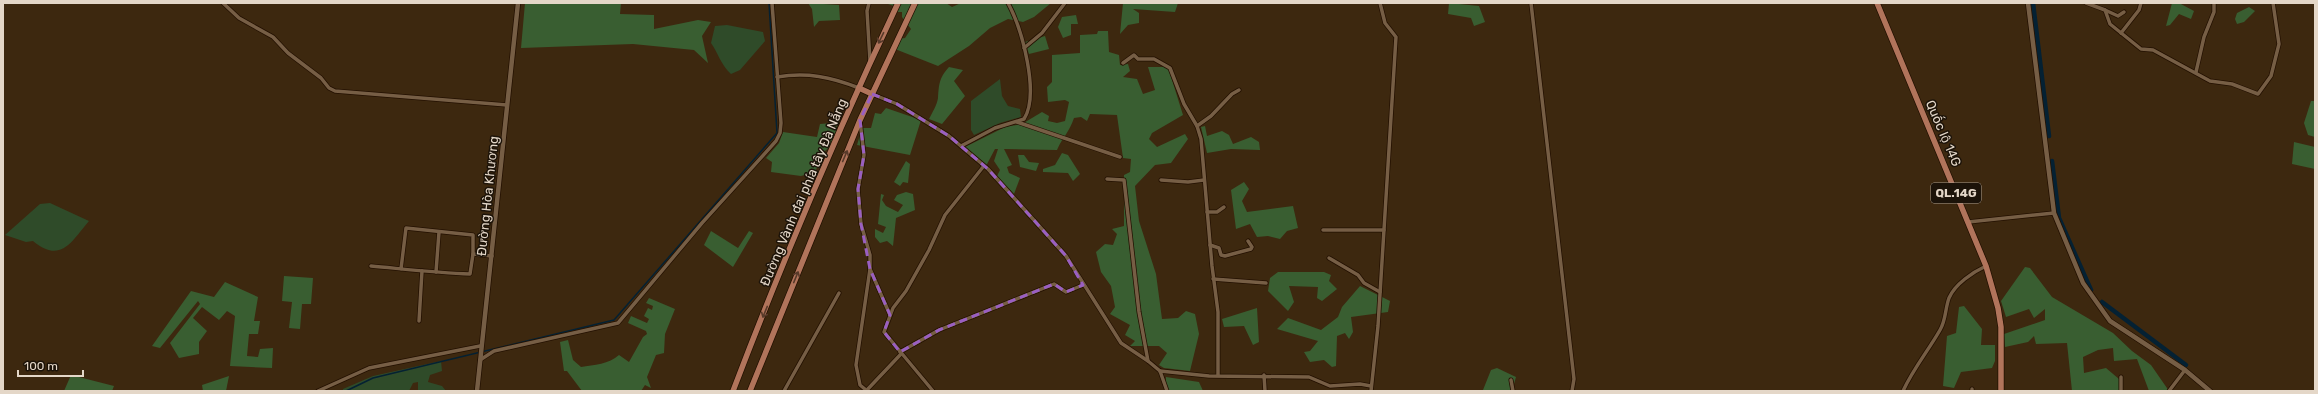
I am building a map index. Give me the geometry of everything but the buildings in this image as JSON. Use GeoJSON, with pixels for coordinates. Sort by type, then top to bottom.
{"type":"FeatureCollection","features":[{"type":"Feature","properties":{"kind":"main road","name":"Đường Vành đai phía tây Đà Nẵng"},"geometry":{"type":"LineString","coordinates":[[733,391],[807,206],[870,62],[898,3]]}},
{"type":"Feature","properties":{"kind":"main road","name":"Đường Vành đai phía tây Đà Nẵng"},"geometry":{"type":"LineString","coordinates":[[750,391],[860,120],[915,3]]}},
{"type":"Feature","properties":{"kind":"main road","name":"Quốc lộ 14G"},"geometry":{"type":"LineString","coordinates":[[1877,3],[1986,266],[1998,308],[2001,327],[2001,391]]}},
{"type":"Feature","properties":{"kind":"main road"},"geometry":{"type":"LineString","coordinates":[[859,88],[872,94]]}},
{"type":"Feature","properties":{"kind":"street"},"geometry":{"type":"LineString","coordinates":[[223,3],[239,18],[273,37],[288,53],[321,78],[329,88],[335,91],[507,106]]}},
{"type":"Feature","properties":{"kind":"street","name":"Đường Hòa Khương"},"geometry":{"type":"LineString","coordinates":[[477,391],[480,346],[492,256],[518,3]]}},
{"type":"Feature","properties":{"kind":"street"},"geometry":{"type":"LineString","coordinates":[[479,361],[488,353],[494,351],[614,325],[623,320],[702,223],[776,141],[780,133],[780,123],[772,3]]}},
{"type":"Feature","properties":{"kind":"street"},"geometry":{"type":"LineString","coordinates":[[869,3],[867,11],[870,62]]}},
{"type":"Feature","properties":{"kind":"street"},"geometry":{"type":"LineString","coordinates":[[961,146],[995,128],[1024,120],[1028,113],[1030,73],[1024,48],[1008,3]]}},
{"type":"Feature","properties":{"kind":"street"},"geometry":{"type":"LineString","coordinates":[[1024,48],[1042,33],[1065,3]]}},
{"type":"Feature","properties":{"kind":"street"},"geometry":{"type":"LineString","coordinates":[[1370,391],[1380,292],[1396,37],[1385,23],[1380,3]]}},
{"type":"Feature","properties":{"kind":"street"},"geometry":{"type":"LineString","coordinates":[[1531,3],[1571,356],[1572,391]]}},
{"type":"Feature","properties":{"kind":"street"},"geometry":{"type":"LineString","coordinates":[[2028,3],[2054,212],[2086,289],[2110,321],[2185,370],[2210,391]]}},
{"type":"Feature","properties":{"kind":"street"},"geometry":{"type":"LineString","coordinates":[[2086,3],[2118,16],[2124,12]]}},
{"type":"Feature","properties":{"kind":"street"},"geometry":{"type":"LineString","coordinates":[[2122,33],[2138,10],[2141,3]]}},
{"type":"Feature","properties":{"kind":"street"},"geometry":{"type":"LineString","coordinates":[[2196,72],[2204,37],[2214,12],[2214,3]]}},
{"type":"Feature","properties":{"kind":"street"},"geometry":{"type":"LineString","coordinates":[[2106,10],[2110,24],[2141,49],[2153,50],[2196,72],[2210,81],[2232,84],[2260,93],[2271,76],[2279,44],[2272,3]]}},
{"type":"Feature","properties":{"kind":"street"},"geometry":{"type":"LineString","coordinates":[[1123,63],[1134,55],[1138,59],[1154,60],[1170,68],[1184,104],[1197,126],[1203,151],[1204,180],[1213,279],[1218,312],[1218,375]]}},
{"type":"Feature","properties":{"kind":"street"},"geometry":{"type":"LineString","coordinates":[[778,77],[798,74],[832,78],[859,88]]}},
{"type":"Feature","properties":{"kind":"street"},"geometry":{"type":"LineString","coordinates":[[1197,126],[1212,116],[1232,94],[1239,90]]}},
{"type":"Feature","properties":{"kind":"street"},"geometry":{"type":"LineString","coordinates":[[872,94],[897,104],[949,136],[983,167],[988,169],[1066,256],[1121,343],[1160,371],[1166,391]]}},
{"type":"Feature","properties":{"kind":"street"},"geometry":{"type":"LineString","coordinates":[[860,120],[864,155],[858,188],[861,224],[870,255],[870,269],[856,365],[860,385],[866,391],[901,353],[940,330],[1054,284],[1066,292],[1083,285]]}},
{"type":"Feature","properties":{"kind":"street"},"geometry":{"type":"LineString","coordinates":[[1016,122],[1120,157]]}},
{"type":"Feature","properties":{"kind":"street"},"geometry":{"type":"LineString","coordinates":[[933,391],[884,332],[890,315],[929,250],[945,214],[983,167]]}},
{"type":"Feature","properties":{"kind":"street"},"geometry":{"type":"LineString","coordinates":[[1107,179],[1124,180],[1139,312],[1148,361]]}},
{"type":"Feature","properties":{"kind":"street"},"geometry":{"type":"LineString","coordinates":[[1161,180],[1188,182],[1204,180]]}},
{"type":"Feature","properties":{"kind":"street"},"geometry":{"type":"LineString","coordinates":[[1207,212],[1217,212],[1224,207]]}},
{"type":"Feature","properties":{"kind":"street"},"geometry":{"type":"LineString","coordinates":[[1968,222],[2054,212]]}},
{"type":"Feature","properties":{"kind":"street"},"geometry":{"type":"LineString","coordinates":[[371,266],[401,269],[422,271],[470,274],[474,254],[473,235],[406,228],[401,269]]}},
{"type":"Feature","properties":{"kind":"street"},"geometry":{"type":"LineString","coordinates":[[1323,230],[1384,230]]}},
{"type":"Feature","properties":{"kind":"street"},"geometry":{"type":"LineString","coordinates":[[436,272],[439,232]]}},
{"type":"Feature","properties":{"kind":"street"},"geometry":{"type":"LineString","coordinates":[[1210,245],[1219,248],[1221,255],[1224,256],[1251,250],[1252,247],[1248,241]]}},
{"type":"Feature","properties":{"kind":"street"},"geometry":{"type":"LineString","coordinates":[[474,254],[492,256]]}},
{"type":"Feature","properties":{"kind":"street"},"geometry":{"type":"LineString","coordinates":[[1329,258],[1358,275],[1364,283],[1380,292]]}},
{"type":"Feature","properties":{"kind":"street"},"geometry":{"type":"LineString","coordinates":[[1903,391],[1910,373],[1944,322],[1949,298],[1954,290],[1963,281],[1986,266]]}},
{"type":"Feature","properties":{"kind":"street"},"geometry":{"type":"LineString","coordinates":[[870,269],[890,315]]}},
{"type":"Feature","properties":{"kind":"street"},"geometry":{"type":"LineString","coordinates":[[419,321],[422,271]]}},
{"type":"Feature","properties":{"kind":"street"},"geometry":{"type":"LineString","coordinates":[[1213,279],[1266,283]]}},
{"type":"Feature","properties":{"kind":"street"},"geometry":{"type":"LineString","coordinates":[[784,391],[839,293]]}},
{"type":"Feature","properties":{"kind":"street"},"geometry":{"type":"LineString","coordinates":[[318,391],[369,368],[480,346]]}},
{"type":"Feature","properties":{"kind":"street"},"geometry":{"type":"LineString","coordinates":[[2169,391],[2185,370]]}},
{"type":"Feature","properties":{"kind":"street"},"geometry":{"type":"LineString","coordinates":[[1160,371],[1209,376],[1309,376],[1330,386],[1360,384],[1371,386]]}},
{"type":"Feature","properties":{"kind":"street"},"geometry":{"type":"LineString","coordinates":[[1264,375],[1265,391]]}},
{"type":"Feature","properties":{"kind":"street"},"geometry":{"type":"LineString","coordinates":[[2121,377],[2121,391]]}},
{"type":"Feature","properties":{"kind":"street"},"geometry":{"type":"LineString","coordinates":[[1511,380],[1513,391]]}},
{"type":"Feature","properties":{"kind":"street"},"geometry":{"type":"LineString","coordinates":[[329,386],[331,391]]}},
{"type":"Feature","properties":{"kind":"highlighted area"},"geometry":{"type":"Polygon","coordinates":[[[872,94],[897,104],[949,136],[988,169],[1066,256],[1083,285],[1066,292],[1054,284],[939,330],[900,352],[884,332],[890,315],[870,269],[861,224],[858,189],[864,155],[860,120],[872,94]]]}},
{"type":"Feature","properties":{"kind":"green space"},"geometry":{"type":"Polygon","coordinates":[[[525,3],[621,3],[620,14],[654,15],[654,29],[698,20],[711,22],[702,36],[708,63],[694,50],[633,44],[521,48],[525,3]]]}},
{"type":"Feature","properties":{"kind":"green space"},"geometry":{"type":"Polygon","coordinates":[[[808,3],[839,5],[840,20],[819,21],[814,27],[812,9],[808,3]]]}},
{"type":"Feature","properties":{"kind":"green space"},"geometry":{"type":"Polygon","coordinates":[[[885,3],[946,3],[952,7],[961,3],[1051,3],[1034,17],[1023,22],[1008,19],[990,28],[969,46],[938,66],[895,49],[898,39],[905,38],[911,29],[902,17],[902,12],[893,12],[894,6],[885,3]]]}},
{"type":"Feature","properties":{"kind":"green space"},"geometry":{"type":"Polygon","coordinates":[[[1123,3],[1178,3],[1175,12],[1133,9],[1139,13],[1139,23],[1128,25],[1120,34],[1123,3]]]}},
{"type":"Feature","properties":{"kind":"green space"},"geometry":{"type":"Polygon","coordinates":[[[1449,3],[1479,6],[1485,22],[1474,26],[1471,18],[1448,14],[1449,3]]]}},
{"type":"Feature","properties":{"kind":"green space"},"geometry":{"type":"Polygon","coordinates":[[[2172,3],[2179,3],[2194,11],[2191,19],[2179,14],[2170,25],[2166,26],[2172,3]]]}},
{"type":"Feature","properties":{"kind":"green space"},"geometry":{"type":"Polygon","coordinates":[[[2249,7],[2255,11],[2244,22],[2237,24],[2235,19],[2237,13],[2249,7]]]}},
{"type":"Feature","properties":{"kind":"green space"},"geometry":{"type":"Polygon","coordinates":[[[1076,15],[1078,24],[1071,24],[1071,35],[1063,38],[1058,27],[1062,17],[1076,15]]]}},
{"type":"Feature","properties":{"kind":"green space"},"geometry":{"type":"Polygon","coordinates":[[[727,25],[763,32],[765,41],[740,70],[731,74],[722,63],[711,43],[715,26],[727,25]]]}},
{"type":"Feature","properties":{"kind":"green space"},"geometry":{"type":"Polygon","coordinates":[[[1098,31],[1108,31],[1109,52],[1119,55],[1120,65],[1128,64],[1130,71],[1123,77],[1137,79],[1143,94],[1155,90],[1148,67],[1168,67],[1183,115],[1152,133],[1149,139],[1157,147],[1185,134],[1188,139],[1171,163],[1155,165],[1135,186],[1139,221],[1156,274],[1162,319],[1178,318],[1186,311],[1195,314],[1199,334],[1190,371],[1164,368],[1159,365],[1167,353],[1159,346],[1130,346],[1135,341],[1125,335],[1130,325],[1110,314],[1115,307],[1111,286],[1101,272],[1096,252],[1105,244],[1113,245],[1117,234],[1112,229],[1124,226],[1124,175],[1130,172],[1131,159],[1123,158],[1117,115],[1090,114],[1087,121],[1081,117],[1074,118],[1057,150],[1004,149],[1012,165],[1007,167],[1009,173],[1020,178],[1014,194],[997,176],[1000,170],[994,161],[998,149],[995,149],[986,166],[965,147],[1005,127],[1022,124],[1042,112],[1049,116],[1048,121],[1057,123],[1065,121],[1069,102],[1065,100],[1048,102],[1047,87],[1052,82],[1052,55],[1080,53],[1080,35],[1097,34],[1098,31]]]}},
{"type":"Feature","properties":{"kind":"green space"},"geometry":{"type":"Polygon","coordinates":[[[1045,36],[1049,49],[1029,54],[1025,42],[1045,36]]]}},
{"type":"Feature","properties":{"kind":"green space"},"geometry":{"type":"Polygon","coordinates":[[[949,67],[963,70],[954,81],[965,96],[942,124],[929,119],[937,101],[941,78],[949,67]]]}},
{"type":"Feature","properties":{"kind":"green space"},"geometry":{"type":"Polygon","coordinates":[[[1000,79],[1002,96],[1008,106],[1020,109],[1021,117],[1000,123],[974,135],[971,130],[971,101],[1000,79]]]}},
{"type":"Feature","properties":{"kind":"green space"},"geometry":{"type":"Polygon","coordinates":[[[2311,101],[2315,101],[2315,137],[2308,135],[2304,123],[2311,101]]]}},
{"type":"Feature","properties":{"kind":"green space"},"geometry":{"type":"Polygon","coordinates":[[[886,108],[921,120],[910,155],[857,145],[862,128],[871,128],[875,113],[881,114],[886,108]]]}},
{"type":"Feature","properties":{"kind":"green space"},"geometry":{"type":"Polygon","coordinates":[[[835,109],[840,110],[834,143],[825,151],[815,172],[801,176],[771,172],[772,162],[766,158],[779,143],[783,132],[817,137],[820,124],[833,123],[835,109]]]}},
{"type":"Feature","properties":{"kind":"green space"},"geometry":{"type":"Polygon","coordinates":[[[1205,126],[1207,136],[1222,131],[1229,135],[1233,144],[1251,137],[1259,142],[1260,150],[1231,149],[1207,153],[1201,127],[1205,126]]]}},
{"type":"Feature","properties":{"kind":"green space"},"geometry":{"type":"Polygon","coordinates":[[[2294,142],[2315,147],[2315,169],[2292,164],[2294,142]]]}},
{"type":"Feature","properties":{"kind":"green space"},"geometry":{"type":"Polygon","coordinates":[[[1062,153],[1068,155],[1080,174],[1073,181],[1068,173],[1043,172],[1043,169],[1055,165],[1062,153]]]}},
{"type":"Feature","properties":{"kind":"green space"},"geometry":{"type":"Polygon","coordinates":[[[1018,155],[1024,155],[1029,162],[1039,163],[1036,171],[1020,167],[1018,155]]]}},
{"type":"Feature","properties":{"kind":"green space"},"geometry":{"type":"Polygon","coordinates":[[[906,161],[910,164],[908,183],[903,182],[900,186],[894,182],[906,161]]]}},
{"type":"Feature","properties":{"kind":"green space"},"geometry":{"type":"Polygon","coordinates":[[[1244,182],[1249,189],[1242,201],[1247,212],[1293,206],[1298,228],[1287,231],[1280,239],[1268,236],[1257,237],[1250,224],[1236,229],[1231,190],[1244,182]]]}},
{"type":"Feature","properties":{"kind":"green space"},"geometry":{"type":"Polygon","coordinates":[[[906,192],[913,194],[915,210],[896,218],[893,246],[887,241],[880,243],[875,237],[875,229],[883,233],[886,227],[878,224],[881,194],[884,195],[882,200],[886,206],[898,212],[903,205],[894,200],[897,195],[906,192]]]}},
{"type":"Feature","properties":{"kind":"green space"},"geometry":{"type":"Polygon","coordinates":[[[50,203],[89,221],[65,248],[51,251],[43,248],[33,241],[26,242],[5,235],[40,204],[50,203]]]}},
{"type":"Feature","properties":{"kind":"green space"},"geometry":{"type":"Polygon","coordinates":[[[711,231],[738,248],[749,231],[753,233],[733,267],[704,245],[711,231]]]}},
{"type":"Feature","properties":{"kind":"green space"},"geometry":{"type":"Polygon","coordinates":[[[2025,267],[2030,268],[2052,297],[2113,333],[2132,351],[2151,365],[2169,391],[2149,391],[2137,359],[2114,361],[2113,348],[2098,350],[2083,357],[2084,373],[2106,368],[2119,379],[2121,391],[2072,391],[2067,343],[2036,344],[2034,336],[2028,342],[2005,347],[2004,334],[2045,320],[2045,309],[2034,318],[2029,309],[2006,317],[2001,301],[2025,267]]]}},
{"type":"Feature","properties":{"kind":"green space"},"geometry":{"type":"Polygon","coordinates":[[[1278,272],[1324,272],[1331,275],[1329,281],[1337,289],[1322,301],[1317,298],[1318,287],[1289,286],[1294,302],[1288,311],[1268,291],[1270,278],[1278,272]]]}},
{"type":"Feature","properties":{"kind":"green space"},"geometry":{"type":"Polygon","coordinates":[[[284,276],[313,278],[311,304],[302,304],[300,329],[289,328],[292,302],[282,301],[284,276]]]}},
{"type":"Feature","properties":{"kind":"green space"},"geometry":{"type":"Polygon","coordinates":[[[225,282],[258,297],[254,321],[260,321],[258,334],[249,334],[247,356],[258,357],[260,349],[273,348],[272,368],[230,366],[235,316],[227,311],[219,320],[202,307],[193,318],[207,331],[199,342],[199,354],[179,358],[170,343],[200,304],[198,301],[160,348],[152,346],[191,291],[214,297],[225,282]]]}},
{"type":"Feature","properties":{"kind":"green space"},"geometry":{"type":"Polygon","coordinates":[[[1360,286],[1390,301],[1388,312],[1351,317],[1353,332],[1349,339],[1345,333],[1337,336],[1336,366],[1332,367],[1324,360],[1310,362],[1304,352],[1310,351],[1318,341],[1277,329],[1288,318],[1321,330],[1338,317],[1342,307],[1360,286]]]}},
{"type":"Feature","properties":{"kind":"green space"},"geometry":{"type":"Polygon","coordinates":[[[649,298],[675,309],[665,334],[664,353],[656,355],[647,377],[651,388],[645,385],[641,391],[582,391],[567,371],[564,371],[560,342],[568,340],[573,360],[581,367],[606,362],[619,355],[629,362],[643,337],[647,334],[646,331],[628,323],[631,316],[647,323],[649,319],[644,316],[648,308],[652,310],[653,306],[646,303],[649,298]]]}},
{"type":"Feature","properties":{"kind":"green space"},"geometry":{"type":"Polygon","coordinates":[[[1964,306],[1982,329],[1981,345],[1995,345],[1995,361],[1992,368],[1961,372],[1954,388],[1943,386],[1947,336],[1956,333],[1959,307],[1964,306]]]}},
{"type":"Feature","properties":{"kind":"green space"},"geometry":{"type":"Polygon","coordinates":[[[1257,308],[1259,342],[1253,345],[1244,326],[1224,327],[1222,319],[1257,308]]]}},
{"type":"Feature","properties":{"kind":"green space"},"geometry":{"type":"Polygon","coordinates":[[[441,361],[442,371],[430,375],[428,382],[442,386],[446,391],[418,391],[418,382],[413,383],[409,391],[343,391],[343,389],[373,376],[441,361]]]}},
{"type":"Feature","properties":{"kind":"green space"},"geometry":{"type":"Polygon","coordinates":[[[1497,368],[1516,377],[1512,391],[1483,390],[1491,370],[1497,368]]]}},
{"type":"Feature","properties":{"kind":"green space"},"geometry":{"type":"Polygon","coordinates":[[[71,375],[114,386],[112,391],[64,391],[71,375]]]}},
{"type":"Feature","properties":{"kind":"green space"},"geometry":{"type":"Polygon","coordinates":[[[229,376],[226,391],[203,391],[202,385],[229,376]]]}},
{"type":"Feature","properties":{"kind":"green space"},"geometry":{"type":"Polygon","coordinates":[[[1166,377],[1199,382],[1203,391],[1165,391],[1166,377]]]}},
{"type":"Feature","properties":{"kind":"waterway"},"geometry":{"type":"LineString","coordinates":[[346,391],[373,378],[614,320],[777,133],[769,3]]}},
{"type":"Feature","properties":{"kind":"waterway"},"geometry":{"type":"LineString","coordinates":[[2033,3],[2049,136]]}},
{"type":"Feature","properties":{"kind":"waterway"},"geometry":{"type":"LineString","coordinates":[[2052,161],[2059,218],[2091,290]]}},
{"type":"Feature","properties":{"kind":"waterway"},"geometry":{"type":"LineString","coordinates":[[2102,302],[2186,365]]}}]}
